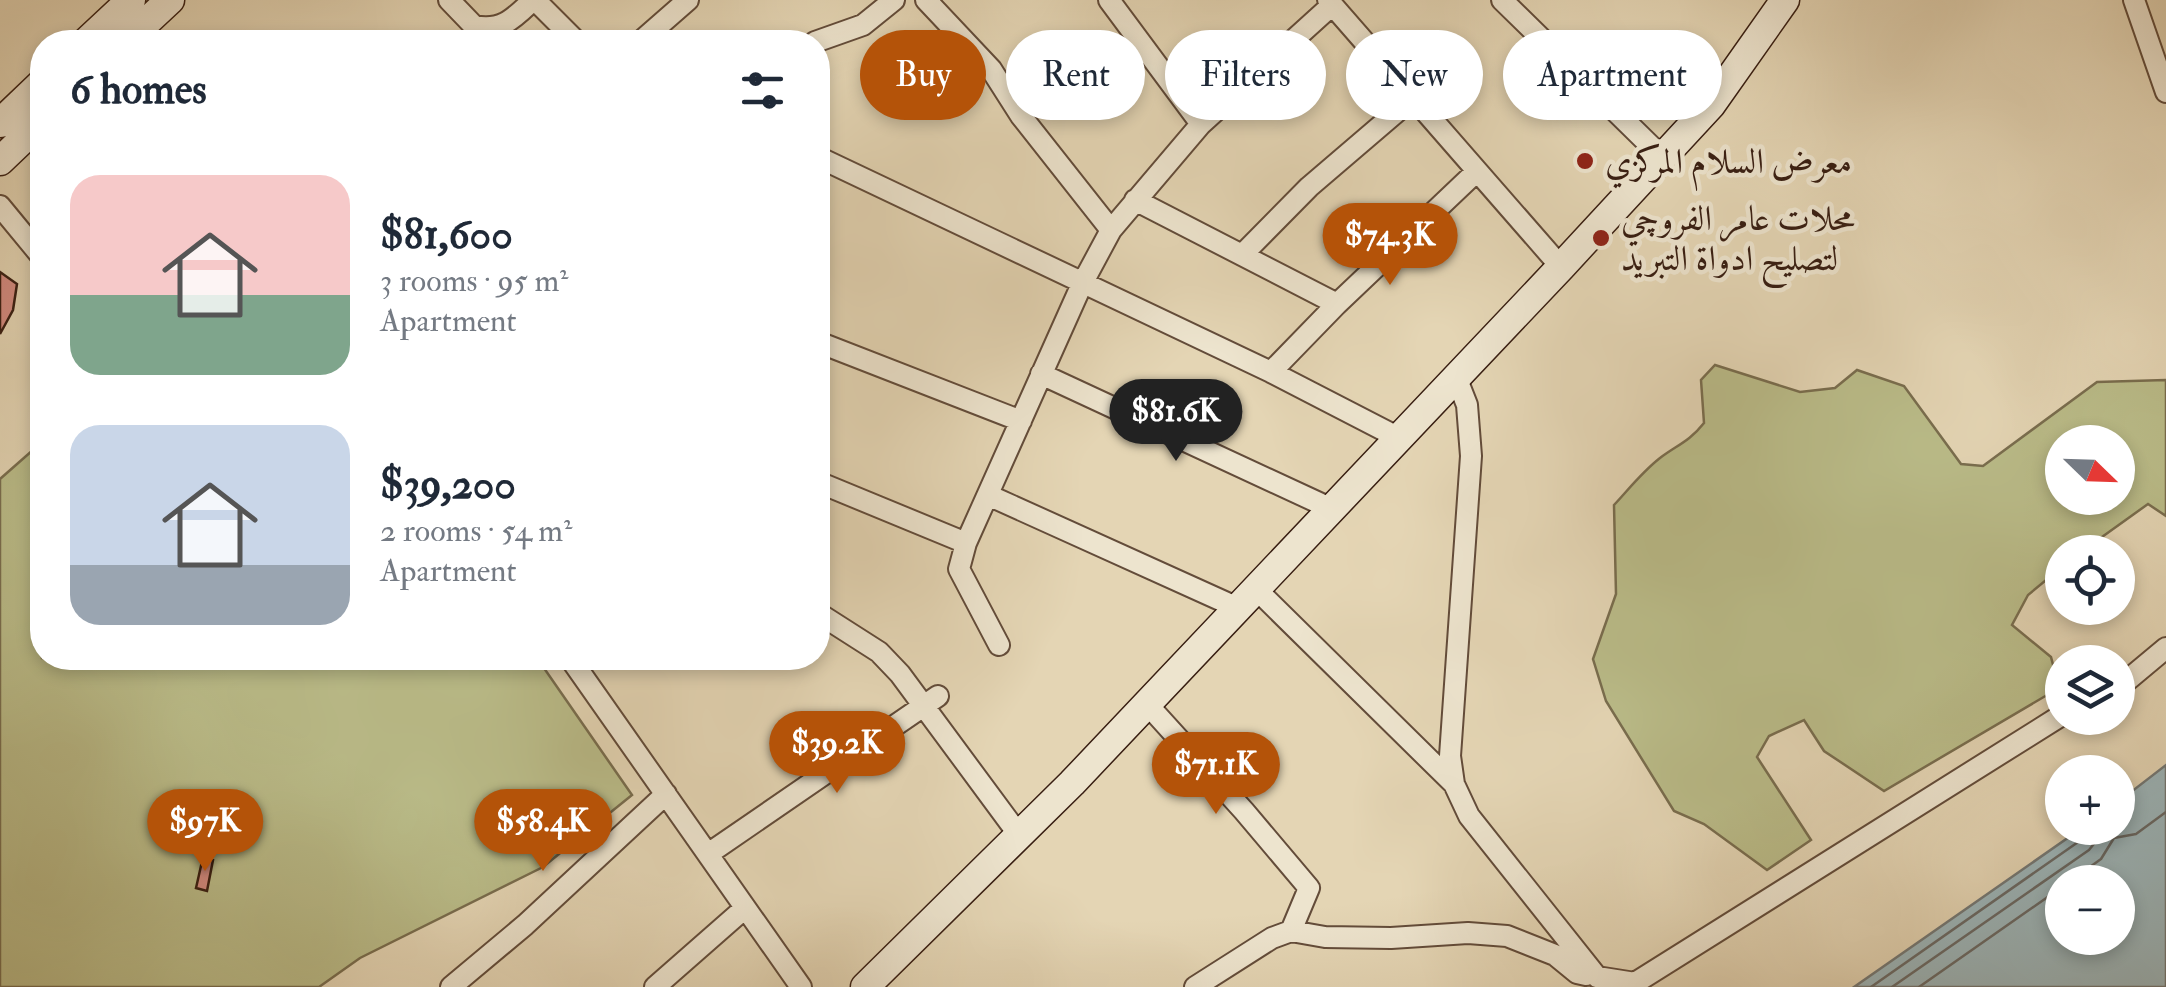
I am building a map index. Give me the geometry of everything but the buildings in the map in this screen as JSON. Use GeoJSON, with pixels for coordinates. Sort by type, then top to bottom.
{"type":"FeatureCollection","features":[{"type":"Feature","properties":{"kind":"street"},"geometry":{"type":"LineString","coordinates":[[138,30],[170,0]]}},
{"type":"Feature","properties":{"kind":"street"},"geometry":{"type":"LineString","coordinates":[[449,0],[474,26],[493,28],[508,23],[534,0],[564,30]]}},
{"type":"Feature","properties":{"kind":"street"},"geometry":{"type":"LineString","coordinates":[[654,30],[688,0]]}},
{"type":"Feature","properties":{"kind":"street"},"geometry":{"type":"LineString","coordinates":[[830,36],[863,24],[894,0]]}},
{"type":"Feature","properties":{"kind":"street"},"geometry":{"type":"LineString","coordinates":[[926,0],[991,69],[1022,116],[1111,230]]}},
{"type":"Feature","properties":{"kind":"street"},"geometry":{"type":"LineString","coordinates":[[1109,0],[1202,124]]}},
{"type":"Feature","properties":{"kind":"street"},"geometry":{"type":"LineString","coordinates":[[1502,0],[1662,157]]}},
{"type":"Feature","properties":{"kind":"street"},"geometry":{"type":"LineString","coordinates":[[865,987],[1146,704],[1560,267],[1711,105],[1785,0]]}},
{"type":"Feature","properties":{"kind":"street"},"geometry":{"type":"LineString","coordinates":[[2134,0],[2166,92]]}},
{"type":"Feature","properties":{"kind":"street"},"geometry":{"type":"LineString","coordinates":[[998,645],[959,570],[966,543],[1082,284],[1111,230],[1202,124],[1330,2],[1354,30]]}},
{"type":"Feature","properties":{"kind":"street"},"geometry":{"type":"LineString","coordinates":[[97,30],[122,3]]}},
{"type":"Feature","properties":{"kind":"street"},"geometry":{"type":"LineString","coordinates":[[0,123],[30,94]]}},
{"type":"Feature","properties":{"kind":"street"},"geometry":{"type":"LineString","coordinates":[[1242,255],[1309,187],[1387,120]]}},
{"type":"Feature","properties":{"kind":"street"},"geometry":{"type":"LineString","coordinates":[[1432,120],[1560,267]]}},
{"type":"Feature","properties":{"kind":"street"},"geometry":{"type":"LineString","coordinates":[[0,161],[30,132]]}},
{"type":"Feature","properties":{"kind":"street"},"geometry":{"type":"LineString","coordinates":[[830,162],[1271,372],[1399,438]]}},
{"type":"Feature","properties":{"kind":"street"},"geometry":{"type":"LineString","coordinates":[[1271,372],[1477,171]]}},
{"type":"Feature","properties":{"kind":"street"},"geometry":{"type":"LineString","coordinates":[[1135,200],[1337,304]]}},
{"type":"Feature","properties":{"kind":"street"},"geometry":{"type":"LineString","coordinates":[[0,206],[30,243]]}},
{"type":"Feature","properties":{"kind":"street"},"geometry":{"type":"LineString","coordinates":[[830,347],[1021,421]]}},
{"type":"Feature","properties":{"kind":"street"},"geometry":{"type":"LineString","coordinates":[[1042,374],[1332,509]]}},
{"type":"Feature","properties":{"kind":"street"},"geometry":{"type":"LineString","coordinates":[[1456,378],[1467,405],[1471,456],[1450,756],[1454,784],[1470,816],[1597,977]]}},
{"type":"Feature","properties":{"kind":"street"},"geometry":{"type":"LineString","coordinates":[[830,487],[966,543]]}},
{"type":"Feature","properties":{"kind":"street"},"geometry":{"type":"LineString","coordinates":[[988,495],[1247,598],[1454,784]]}},
{"type":"Feature","properties":{"kind":"street"},"geometry":{"type":"LineString","coordinates":[[830,621],[879,652],[930,702],[1018,836]]}},
{"type":"Feature","properties":{"kind":"street"},"geometry":{"type":"LineString","coordinates":[[2135,674],[2166,648]]}},
{"type":"Feature","properties":{"kind":"street"},"geometry":{"type":"LineString","coordinates":[[578,670],[801,987]]}},
{"type":"Feature","properties":{"kind":"street"},"geometry":{"type":"LineString","coordinates":[[708,854],[930,702]]}},
{"type":"Feature","properties":{"kind":"street"},"geometry":{"type":"LineString","coordinates":[[1146,704],[1309,888],[1291,931]]}},
{"type":"Feature","properties":{"kind":"street"},"geometry":{"type":"LineString","coordinates":[[1195,987],[1272,938],[1291,931],[1341,938],[1507,936],[1555,955],[1578,973],[1635,983],[2045,727]]}},
{"type":"Feature","properties":{"kind":"street"},"geometry":{"type":"LineString","coordinates":[[451,987],[525,925],[666,794]]}},
{"type":"Feature","properties":{"kind":"street"},"geometry":{"type":"LineString","coordinates":[[655,987],[746,908]]}},
{"type":"Feature","properties":{"kind":"green space"},"geometry":{"type":"Polygon","coordinates":[[[1715,365],[1800,392],[1835,388],[1857,370],[1904,386],[1961,464],[1983,466],[2097,382],[2166,380],[2166,516],[2148,504],[2135,513],[2135,425],[2045,425],[2045,515],[2133,515],[2105,535],[2045,535],[2045,581],[2028,595],[2012,625],[2045,652],[2045,696],[1884,791],[1824,751],[1804,720],[1769,736],[1757,757],[1811,840],[1767,870],[1704,824],[1674,811],[1606,701],[1593,659],[1616,594],[1614,505],[1653,463],[1704,423],[1701,380],[1715,365]]]}},
{"type":"Feature","properties":{"kind":"green space"},"geometry":{"type":"Polygon","coordinates":[[[30,453],[30,670],[545,670],[632,795],[543,867],[360,958],[319,987],[0,987],[0,479],[30,453]]]}},
{"type":"Feature","properties":{"kind":"water"},"geometry":{"type":"Polygon","coordinates":[[[2166,765],[2166,987],[1854,987],[2058,845],[2135,845],[2135,789],[2166,765]]]}},
{"type":"Feature","properties":{"kind":"place","name":"معرض السلام المركزي"},"geometry":{"type":"Point","coordinates":[1585,161]}},
{"type":"Feature","properties":{"kind":"place","name":"محلات عامر الفروچي لتصليح ادواة التبريد"},"geometry":{"type":"Point","coordinates":[1601,238]}}]}
